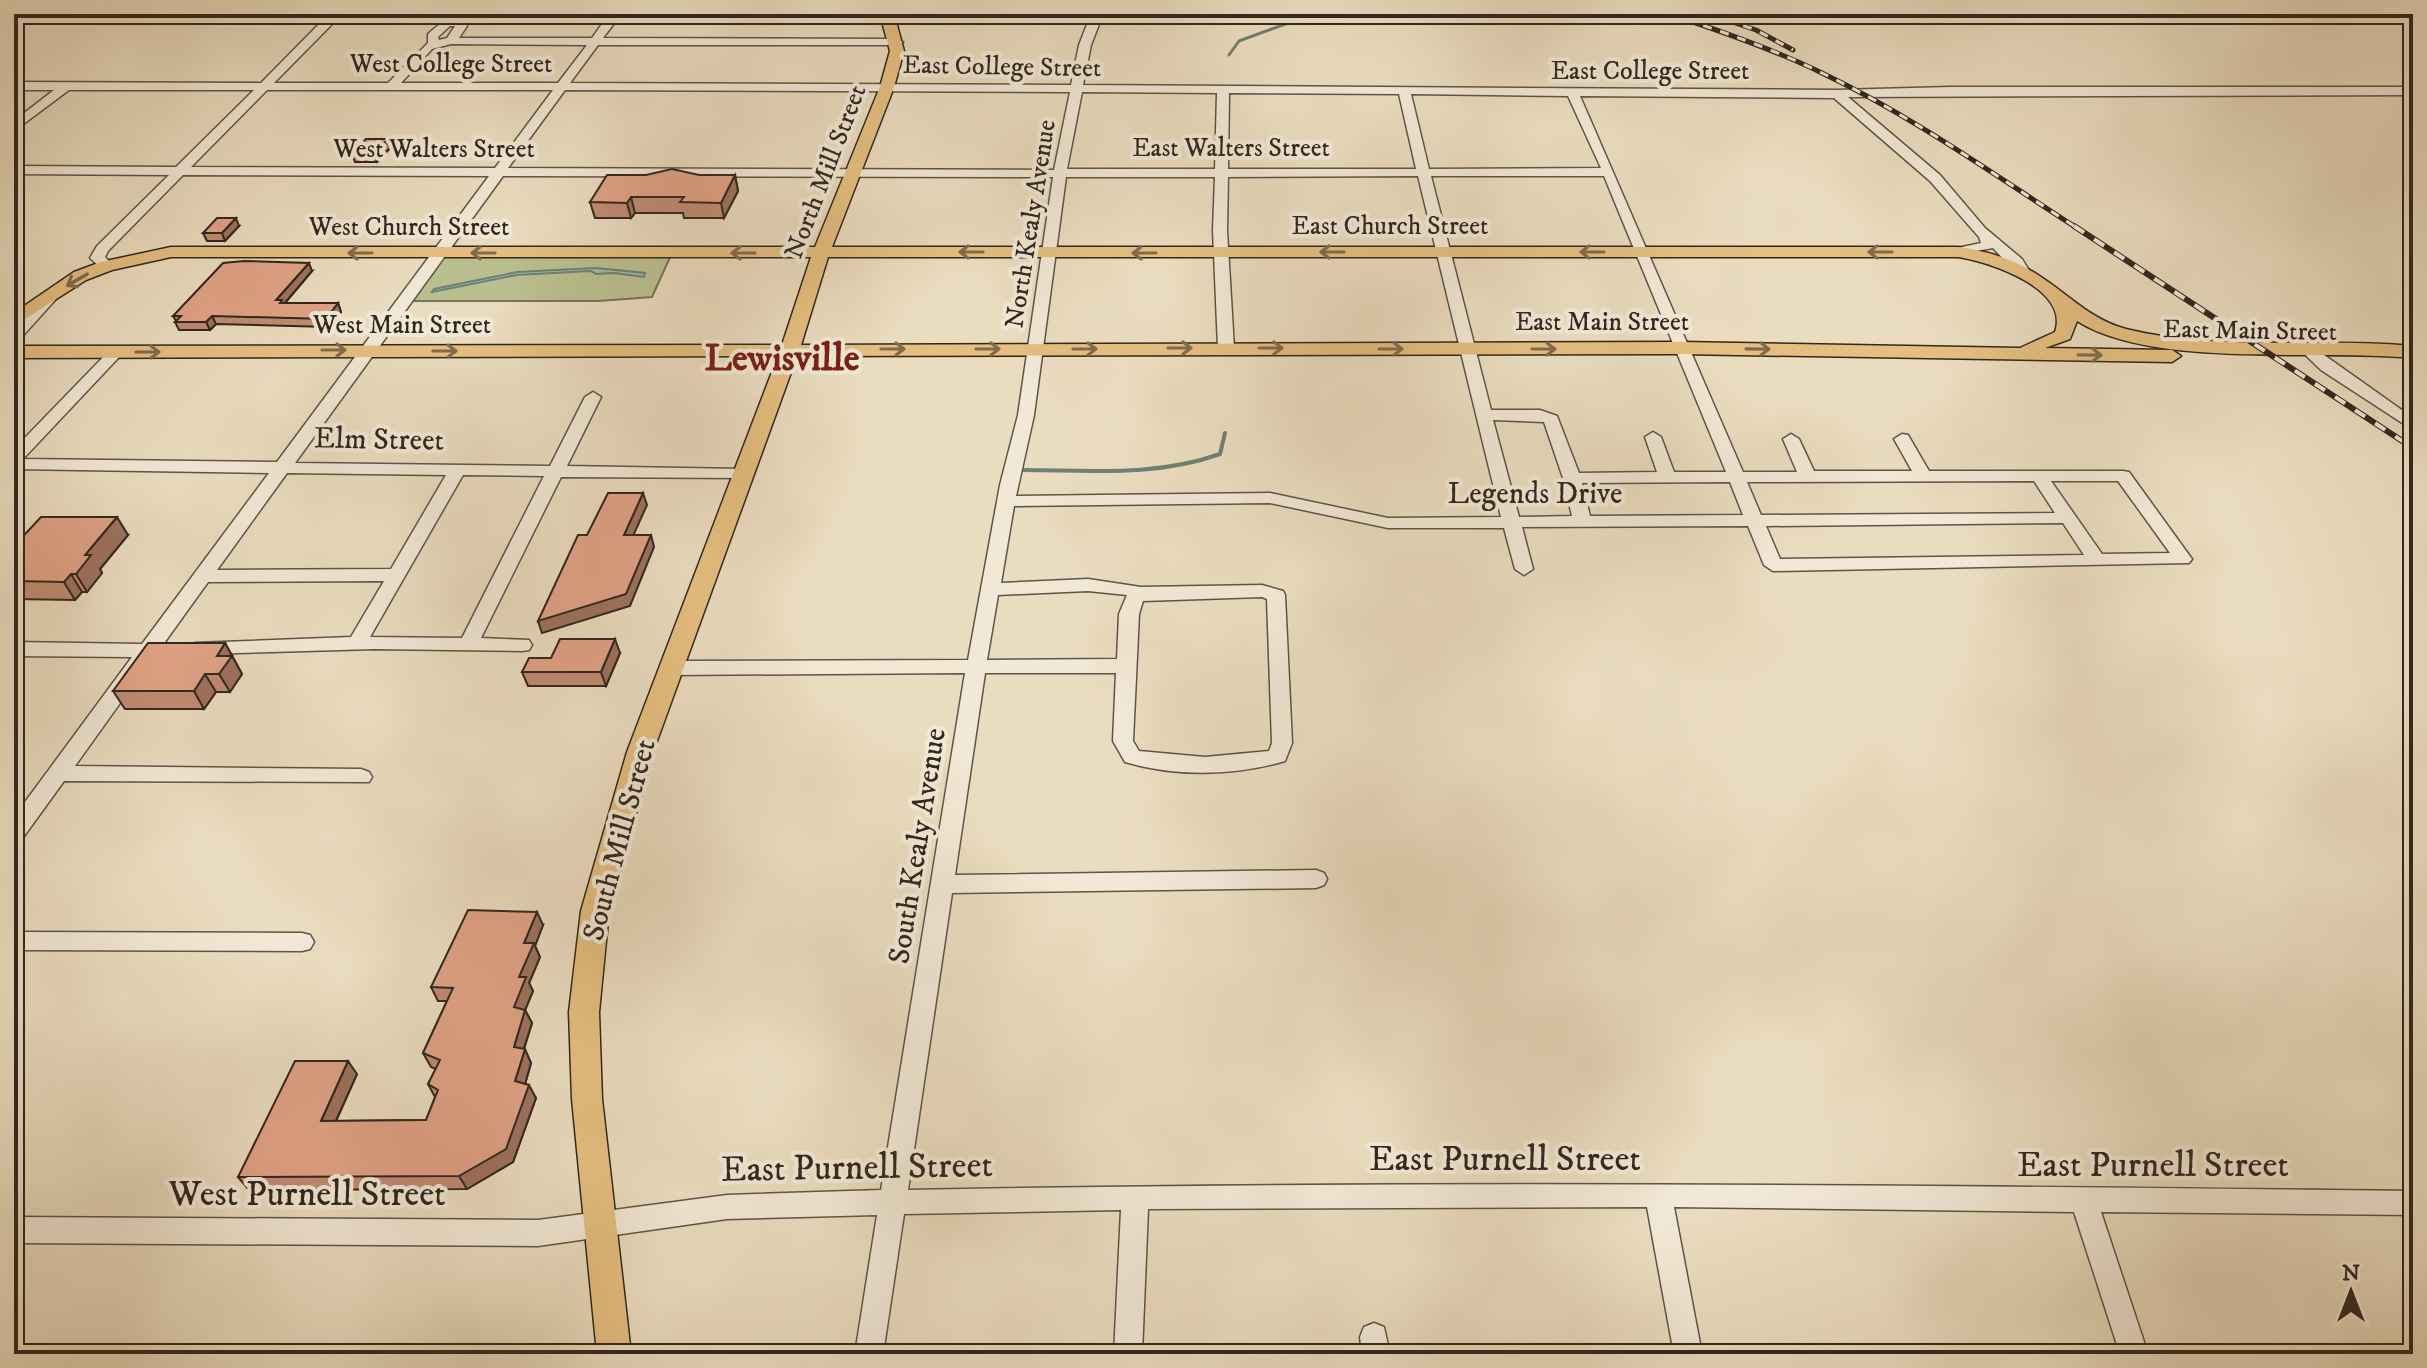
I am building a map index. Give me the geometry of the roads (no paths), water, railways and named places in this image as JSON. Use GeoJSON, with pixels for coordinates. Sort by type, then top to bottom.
{"type":"FeatureCollection","features":[{"type":"Feature","properties":{"kind":"main road"},"geometry":{"type":"LineString","coordinates":[[887,14],[897,42]]}},
{"type":"Feature","properties":{"kind":"main road","name":"North Mill Street"},"geometry":{"type":"LineString","coordinates":[[790,349],[821,253],[887,87],[897,42]]}},
{"type":"Feature","properties":{"kind":"main road"},"geometry":{"type":"LineString","coordinates":[[107,245],[109,249],[171,252]]}},
{"type":"Feature","properties":{"kind":"main road","name":"West Church Street"},"geometry":{"type":"LineString","coordinates":[[14,321],[80,276],[107,266],[171,252],[821,253]]}},
{"type":"Feature","properties":{"kind":"main road","name":"East Church Street"},"geometry":{"type":"LineString","coordinates":[[821,253],[1958,252],[1990,259],[2023,272]]}},
{"type":"Feature","properties":{"kind":"main road","name":"East Main Street"},"geometry":{"type":"LineString","coordinates":[[2023,272],[2085,320],[2144,339],[2310,351],[2413,363]]}},
{"type":"Feature","properties":{"kind":"main road"},"geometry":{"type":"LineString","coordinates":[[2012,353],[2063,335],[2068,320],[2061,304]]}},
{"type":"Feature","properties":{"kind":"main road","name":"East Main Street"},"geometry":{"type":"LineString","coordinates":[[790,349],[1680,348],[2012,353],[2413,352]]}},
{"type":"Feature","properties":{"kind":"main road","name":"West Main Street"},"geometry":{"type":"LineString","coordinates":[[14,352],[790,349]]}},
{"type":"Feature","properties":{"kind":"main road","name":"South Mill Street"},"geometry":{"type":"LineString","coordinates":[[614,1354],[587,1099],[584,1012],[595,911],[629,787],[790,349]]}},
{"type":"Feature","properties":{"kind":"street"},"geometry":{"type":"LineString","coordinates":[[87,14],[108,17],[333,16]]}},
{"type":"Feature","properties":{"kind":"street"},"geometry":{"type":"LineString","coordinates":[[14,833],[206,576],[367,350],[615,14]]}},
{"type":"Feature","properties":{"kind":"street","name":"North Kealy Avenue"},"geometry":{"type":"LineString","coordinates":[[1036,349],[1049,252],[1085,45],[1097,14]]}},
{"type":"Feature","properties":{"kind":"street"},"geometry":{"type":"LineString","coordinates":[[1191,14],[1237,14]]}},
{"type":"Feature","properties":{"kind":"street"},"geometry":{"type":"LineString","coordinates":[[107,266],[97,258],[107,245],[333,16]]}},
{"type":"Feature","properties":{"kind":"street"},"geometry":{"type":"LineString","coordinates":[[430,47],[432,36],[443,26],[460,22],[461,26],[451,41]]}},
{"type":"Feature","properties":{"kind":"street"},"geometry":{"type":"LineString","coordinates":[[392,86],[430,47],[451,41],[897,42]]}},
{"type":"Feature","properties":{"kind":"street","name":"West College Street"},"geometry":{"type":"LineString","coordinates":[[14,86],[887,87]]}},
{"type":"Feature","properties":{"kind":"street"},"geometry":{"type":"LineString","coordinates":[[14,127],[66,86]]}},
{"type":"Feature","properties":{"kind":"street","name":"East College Street"},"geometry":{"type":"LineString","coordinates":[[887,87],[1837,94],[2413,91]]}},
{"type":"Feature","properties":{"kind":"street"},"geometry":{"type":"LineString","coordinates":[[1223,91],[1220,172],[1226,348]]}},
{"type":"Feature","properties":{"kind":"street"},"geometry":{"type":"LineString","coordinates":[[1404,92],[1466,349],[1524,569]]}},
{"type":"Feature","properties":{"kind":"street"},"geometry":{"type":"LineString","coordinates":[[1572,478],[1668,478],[1735,477],[1923,476],[2123,476],[2183,559],[1773,565],[1753,521],[1735,477],[1680,348],[1643,252],[1573,93]]}},
{"type":"Feature","properties":{"kind":"street"},"geometry":{"type":"LineString","coordinates":[[1837,94],[1935,178],[1979,229],[2017,262],[2023,272]]}},
{"type":"Feature","properties":{"kind":"street","name":"West Walters Street"},"geometry":{"type":"LineString","coordinates":[[14,170],[854,174]]}},
{"type":"Feature","properties":{"kind":"street","name":"East Walters Street"},"geometry":{"type":"LineString","coordinates":[[854,174],[1609,172]]}},
{"type":"Feature","properties":{"kind":"street"},"geometry":{"type":"LineString","coordinates":[[1958,252],[1989,245],[1979,229]]}},
{"type":"Feature","properties":{"kind":"street"},"geometry":{"type":"LineString","coordinates":[[14,337],[51,296]]}},
{"type":"Feature","properties":{"kind":"street","name":"South Kealy Avenue"},"geometry":{"type":"LineString","coordinates":[[869,1354],[976,668],[1036,349]]}},
{"type":"Feature","properties":{"kind":"street"},"geometry":{"type":"LineString","coordinates":[[2310,351],[2413,425]]}},
{"type":"Feature","properties":{"kind":"street"},"geometry":{"type":"LineString","coordinates":[[14,462],[116,352]]}},
{"type":"Feature","properties":{"kind":"street"},"geometry":{"type":"LineString","coordinates":[[468,645],[593,397]]}},
{"type":"Feature","properties":{"kind":"street"},"geometry":{"type":"LineString","coordinates":[[1484,415],[1540,415],[1551,419],[1572,478],[1582,522]]}},
{"type":"Feature","properties":{"kind":"street"},"geometry":{"type":"LineString","coordinates":[[1653,437],[1668,478]]}},
{"type":"Feature","properties":{"kind":"street"},"geometry":{"type":"LineString","coordinates":[[1791,439],[1808,477]]}},
{"type":"Feature","properties":{"kind":"street"},"geometry":{"type":"LineString","coordinates":[[1902,439],[1923,476]]}},
{"type":"Feature","properties":{"kind":"street","name":"Elm Street"},"geometry":{"type":"LineString","coordinates":[[14,462],[742,474]]}},
{"type":"Feature","properties":{"kind":"street"},"geometry":{"type":"LineString","coordinates":[[357,643],[458,469]]}},
{"type":"Feature","properties":{"kind":"street"},"geometry":{"type":"LineString","coordinates":[[2039,476],[2097,560]]}},
{"type":"Feature","properties":{"kind":"street","name":"Legends Drive"},"geometry":{"type":"LineString","coordinates":[[1006,501],[1270,498],[1388,523],[2067,518]]}},
{"type":"Feature","properties":{"kind":"street"},"geometry":{"type":"LineString","coordinates":[[206,576],[396,575]]}},
{"type":"Feature","properties":{"kind":"street"},"geometry":{"type":"LineString","coordinates":[[990,590],[1092,587],[1130,589],[1141,593],[1262,591],[1276,595],[1282,743],[1278,756],[1254,763],[1151,763],[1132,757],[1123,741],[1129,614],[1135,598],[1141,593]]}},
{"type":"Feature","properties":{"kind":"street"},"geometry":{"type":"LineString","coordinates":[[14,649],[150,652],[357,643],[522,645]]}},
{"type":"Feature","properties":{"kind":"street"},"geometry":{"type":"LineString","coordinates":[[671,668],[1128,666]]}},
{"type":"Feature","properties":{"kind":"street"},"geometry":{"type":"LineString","coordinates":[[59,773],[361,777]]}},
{"type":"Feature","properties":{"kind":"street"},"geometry":{"type":"LineString","coordinates":[[944,884],[1316,879]]}},
{"type":"Feature","properties":{"kind":"street"},"geometry":{"type":"LineString","coordinates":[[14,941],[302,942]]}},
{"type":"Feature","properties":{"kind":"street","name":"East Purnell Street"},"geometry":{"type":"LineString","coordinates":[[600,1226],[690,1208],[826,1201],[1257,1195],[1658,1195],[2084,1202],[2413,1203]]}},
{"type":"Feature","properties":{"kind":"street"},"geometry":{"type":"LineString","coordinates":[[1658,1195],[1688,1354]]}},
{"type":"Feature","properties":{"kind":"street"},"geometry":{"type":"LineString","coordinates":[[1128,1354],[1135,1199]]}},
{"type":"Feature","properties":{"kind":"street"},"geometry":{"type":"LineString","coordinates":[[2084,1202],[2134,1354]]}},
{"type":"Feature","properties":{"kind":"street","name":"West Purnell Street"},"geometry":{"type":"LineString","coordinates":[[14,1230],[538,1233],[600,1226]]}},
{"type":"Feature","properties":{"kind":"waterway"},"geometry":{"type":"LineString","coordinates":[[1229,55],[1239,41],[1313,14]]}},
{"type":"Feature","properties":{"kind":"waterway"},"geometry":{"type":"LineString","coordinates":[[1022,470],[1122,471],[1171,466],[1220,454],[1225,433]]}},
{"type":"Feature","properties":{"kind":"railway"},"geometry":{"type":"LineString","coordinates":[[1669,14],[1766,48],[1855,90],[1952,146],[2077,228]]}},
{"type":"Feature","properties":{"kind":"railway"},"geometry":{"type":"LineString","coordinates":[[1709,14],[1756,30],[1793,50]]}},
{"type":"Feature","properties":{"kind":"railway"},"geometry":{"type":"LineString","coordinates":[[2074,226],[2413,448]]}},
{"type":"Feature","properties":{"kind":"district","name":"Lewisville"},"geometry":{"type":"Point","coordinates":[782,359]}}]}
